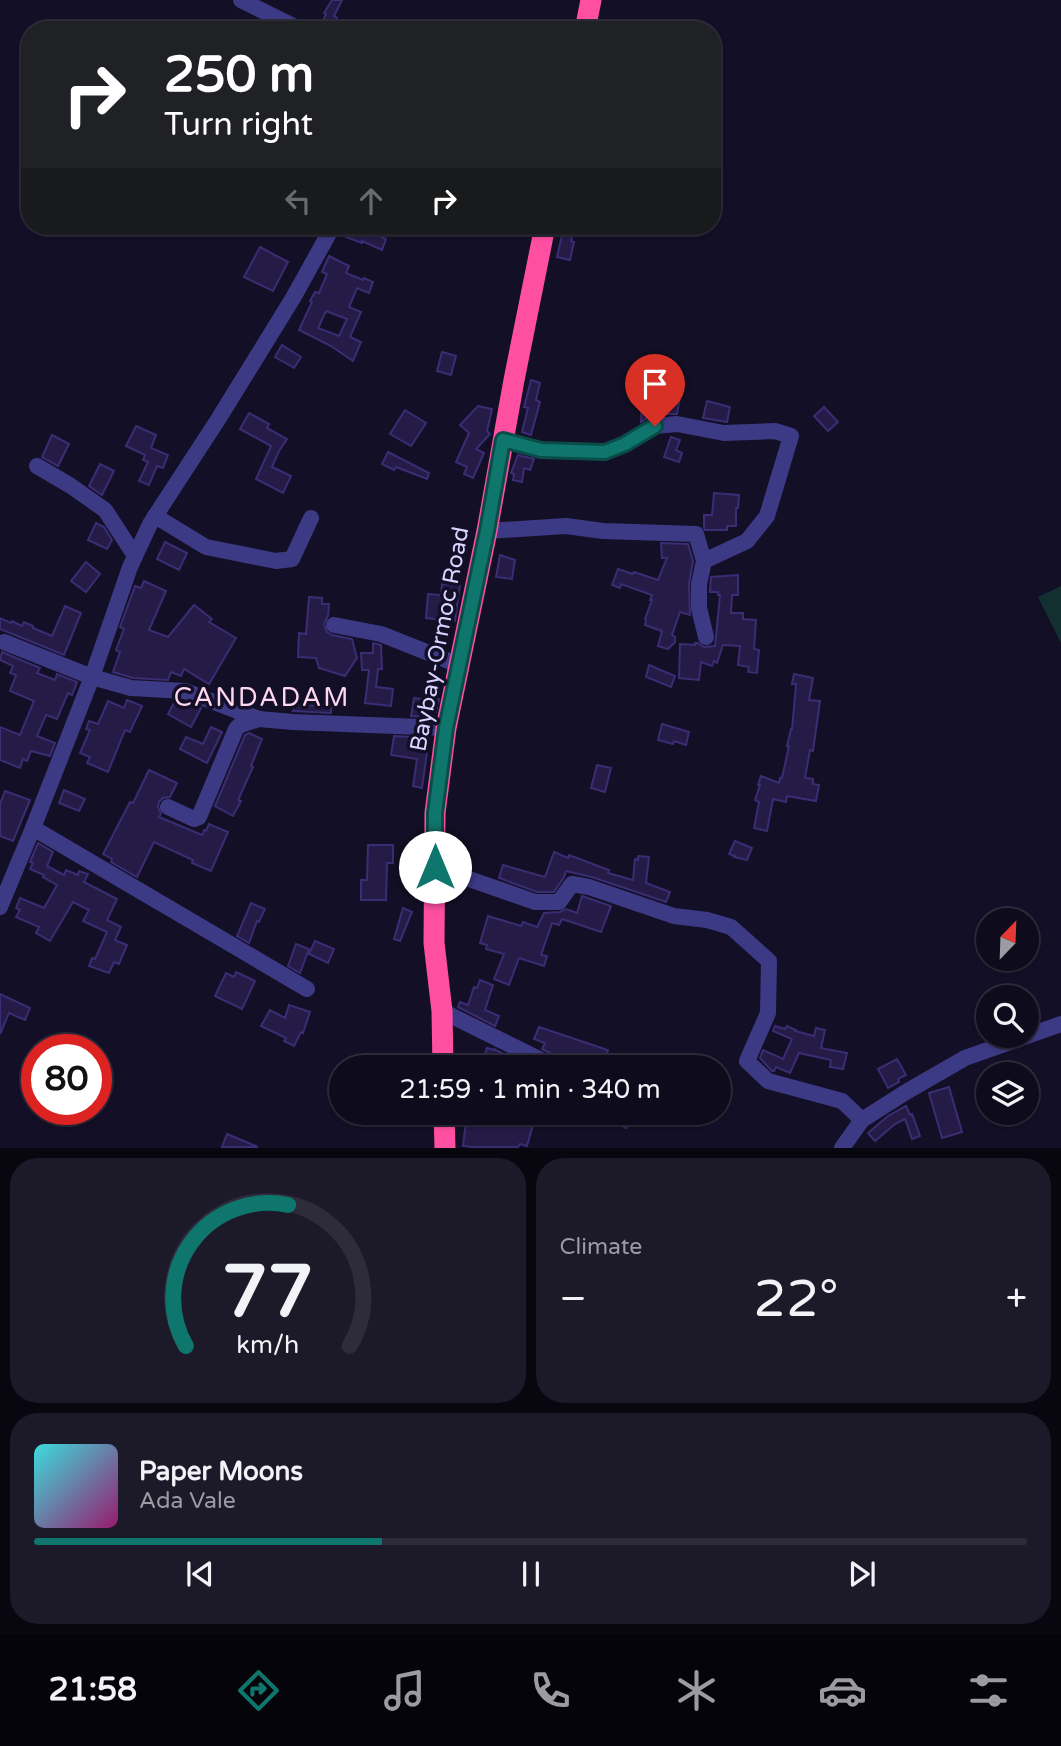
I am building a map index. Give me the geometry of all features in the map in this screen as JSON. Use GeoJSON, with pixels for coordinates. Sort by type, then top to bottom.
{"type":"FeatureCollection","features":[{"type":"Feature","properties":{"kind":"highway"},"geometry":{"type":"LineString","coordinates":[[586,21],[590,0]]}},
{"type":"Feature","properties":{"kind":"highway","name":"Baybay-Ormoc Road"},"geometry":{"type":"LineString","coordinates":[[443,1055],[442,1012],[434,943],[435,813],[446,728],[487,531],[543,235]]}},
{"type":"Feature","properties":{"kind":"highway"},"geometry":{"type":"LineString","coordinates":[[444,1125],[445,1147]]}},
{"type":"Feature","properties":{"kind":"street"},"geometry":{"type":"LineString","coordinates":[[241,0],[283,21]]}},
{"type":"Feature","properties":{"kind":"street"},"geometry":{"type":"LineString","coordinates":[[0,907],[92,677],[135,556],[155,516],[293,298],[328,235]]}},
{"type":"Feature","properties":{"kind":"street"},"geometry":{"type":"LineString","coordinates":[[503,440],[541,450],[605,452],[625,444],[655,426],[677,424],[724,433],[775,431],[790,436],[767,516],[747,541],[704,561]]}},
{"type":"Feature","properties":{"kind":"street"},"geometry":{"type":"LineString","coordinates":[[37,466],[104,510],[135,556]]}},
{"type":"Feature","properties":{"kind":"street"},"geometry":{"type":"LineString","coordinates":[[155,516],[206,547],[276,561],[292,559],[311,518]]}},
{"type":"Feature","properties":{"kind":"street"},"geometry":{"type":"LineString","coordinates":[[487,531],[566,526],[603,531],[695,534],[704,561],[699,584],[699,608],[706,637]]}},
{"type":"Feature","properties":{"kind":"street"},"geometry":{"type":"LineString","coordinates":[[334,625],[381,634],[459,665]]}},
{"type":"Feature","properties":{"kind":"street"},"geometry":{"type":"LineString","coordinates":[[5,642],[92,677],[131,688],[185,691],[259,719],[446,728]]}},
{"type":"Feature","properties":{"kind":"street"},"geometry":{"type":"LineString","coordinates":[[168,807],[194,819],[199,817],[236,729],[259,719]]}},
{"type":"Feature","properties":{"kind":"street"},"geometry":{"type":"LineString","coordinates":[[33,828],[307,989]]}},
{"type":"Feature","properties":{"kind":"street"},"geometry":{"type":"LineString","coordinates":[[435,867],[535,902],[559,902],[572,884],[589,887],[674,916],[707,920],[731,927],[769,961],[768,1013],[747,1061],[768,1081],[842,1101],[862,1120]]}},
{"type":"Feature","properties":{"kind":"street"},"geometry":{"type":"LineString","coordinates":[[442,1012],[530,1055]]}},
{"type":"Feature","properties":{"kind":"street"},"geometry":{"type":"LineString","coordinates":[[1039,1032],[1061,1024]]}},
{"type":"Feature","properties":{"kind":"street"},"geometry":{"type":"LineString","coordinates":[[842,1147],[862,1120],[965,1058],[993,1048]]}},
{"type":"Feature","properties":{"kind":"green space"},"geometry":{"type":"Polygon","coordinates":[[[1061,586],[1061,643],[1038,597],[1061,586]]]}},
{"type":"Feature","properties":{"kind":"building"},"geometry":{"type":"Polygon","coordinates":[[[332,0],[342,0],[334,16],[337,18],[336,21],[323,21],[326,14],[324,13],[332,0]]]}},
{"type":"Feature","properties":{"kind":"building"},"geometry":{"type":"Polygon","coordinates":[[[377,235],[386,239],[382,250],[346,237],[377,235]]]}},
{"type":"Feature","properties":{"kind":"building"},"geometry":{"type":"Polygon","coordinates":[[[562,235],[573,235],[571,241],[574,242],[570,260],[557,257],[562,235]]]}},
{"type":"Feature","properties":{"kind":"building"},"geometry":{"type":"Polygon","coordinates":[[[260,247],[288,262],[273,291],[244,277],[260,247]]]}},
{"type":"Feature","properties":{"kind":"building"},"geometry":{"type":"Polygon","coordinates":[[[329,256],[349,266],[346,273],[373,282],[369,293],[357,288],[349,307],[361,312],[350,337],[361,342],[353,361],[299,330],[312,302],[310,301],[315,292],[319,293],[327,274],[322,272],[329,256]],[[326,311],[318,328],[339,336],[347,319],[326,311]]]}},
{"type":"Feature","properties":{"kind":"building"},"geometry":{"type":"Polygon","coordinates":[[[282,345],[301,357],[294,368],[275,357],[282,345]]]}},
{"type":"Feature","properties":{"kind":"building"},"geometry":{"type":"Polygon","coordinates":[[[442,352],[456,356],[451,375],[437,371],[442,352]]]}},
{"type":"Feature","properties":{"kind":"building"},"geometry":{"type":"Polygon","coordinates":[[[531,380],[540,383],[536,400],[540,402],[531,435],[522,432],[528,408],[524,407],[531,380]]]}},
{"type":"Feature","properties":{"kind":"building"},"geometry":{"type":"Polygon","coordinates":[[[665,389],[681,392],[677,414],[655,412],[655,416],[641,422],[642,405],[647,392],[663,396],[665,389]]]}},
{"type":"Feature","properties":{"kind":"building"},"geometry":{"type":"Polygon","coordinates":[[[707,401],[730,407],[727,422],[703,418],[707,401]]]}},
{"type":"Feature","properties":{"kind":"building"},"geometry":{"type":"Polygon","coordinates":[[[478,406],[492,409],[487,431],[490,434],[476,449],[484,453],[473,478],[464,474],[467,467],[456,462],[469,433],[460,425],[478,406]]]}},
{"type":"Feature","properties":{"kind":"building"},"geometry":{"type":"Polygon","coordinates":[[[824,407],[838,422],[828,431],[814,416],[824,407]]]}},
{"type":"Feature","properties":{"kind":"building"},"geometry":{"type":"Polygon","coordinates":[[[405,410],[426,423],[411,446],[390,434],[405,410]]]}},
{"type":"Feature","properties":{"kind":"building"},"geometry":{"type":"Polygon","coordinates":[[[249,413],[269,424],[267,428],[287,439],[272,467],[291,476],[283,493],[256,479],[271,446],[240,429],[249,413]]]}},
{"type":"Feature","properties":{"kind":"building"},"geometry":{"type":"Polygon","coordinates":[[[136,426],[156,435],[151,448],[168,455],[163,468],[157,466],[149,485],[139,481],[148,462],[143,460],[145,455],[126,446],[136,426]]]}},
{"type":"Feature","properties":{"kind":"building"},"geometry":{"type":"Polygon","coordinates":[[[52,435],[69,444],[58,466],[42,457],[52,435]]]}},
{"type":"Feature","properties":{"kind":"building"},"geometry":{"type":"Polygon","coordinates":[[[671,437],[680,440],[676,450],[682,453],[679,462],[664,457],[671,437]]]}},
{"type":"Feature","properties":{"kind":"building"},"geometry":{"type":"Polygon","coordinates":[[[388,452],[429,473],[427,479],[382,464],[388,452]]]}},
{"type":"Feature","properties":{"kind":"building"},"geometry":{"type":"Polygon","coordinates":[[[518,455],[534,459],[530,470],[524,468],[522,482],[513,480],[514,474],[511,473],[518,455]]]}},
{"type":"Feature","properties":{"kind":"building"},"geometry":{"type":"Polygon","coordinates":[[[100,464],[114,471],[102,495],[89,486],[100,464]]]}},
{"type":"Feature","properties":{"kind":"building"},"geometry":{"type":"Polygon","coordinates":[[[714,493],[739,495],[736,526],[727,526],[727,530],[705,530],[704,515],[712,515],[714,493]]]}},
{"type":"Feature","properties":{"kind":"building"},"geometry":{"type":"Polygon","coordinates":[[[96,523],[104,527],[112,540],[107,549],[88,540],[96,523]]]}},
{"type":"Feature","properties":{"kind":"building"},"geometry":{"type":"Polygon","coordinates":[[[165,542],[187,553],[179,570],[157,559],[165,542]]]}},
{"type":"Feature","properties":{"kind":"building"},"geometry":{"type":"Polygon","coordinates":[[[661,543],[688,544],[693,561],[689,584],[690,615],[680,612],[672,635],[675,642],[668,649],[658,646],[662,631],[645,625],[652,595],[621,584],[620,588],[612,585],[618,569],[658,580],[667,558],[662,558],[661,543]]]}},
{"type":"Feature","properties":{"kind":"building"},"geometry":{"type":"Polygon","coordinates":[[[500,555],[515,560],[512,579],[496,577],[500,555]]]}},
{"type":"Feature","properties":{"kind":"building"},"geometry":{"type":"Polygon","coordinates":[[[86,562],[100,574],[86,592],[71,581],[86,562]]]}},
{"type":"Feature","properties":{"kind":"building"},"geometry":{"type":"Polygon","coordinates":[[[738,575],[738,595],[732,595],[731,613],[743,613],[743,619],[756,620],[754,649],[759,650],[757,673],[748,672],[749,667],[738,665],[740,646],[723,645],[717,663],[714,661],[712,666],[701,662],[699,680],[679,678],[680,644],[715,646],[720,595],[718,592],[710,592],[711,577],[738,575]]]}},
{"type":"Feature","properties":{"kind":"building"},"geometry":{"type":"Polygon","coordinates":[[[144,581],[166,591],[149,630],[168,637],[194,605],[212,619],[209,622],[236,638],[209,684],[184,669],[181,676],[171,672],[168,680],[133,678],[113,672],[120,652],[116,650],[124,629],[120,627],[135,586],[141,588],[144,581]]]}},
{"type":"Feature","properties":{"kind":"building"},"geometry":{"type":"Polygon","coordinates":[[[442,584],[460,585],[455,621],[426,618],[428,594],[441,595],[442,584]]]}},
{"type":"Feature","properties":{"kind":"building"},"geometry":{"type":"Polygon","coordinates":[[[309,597],[322,598],[322,604],[329,604],[324,624],[327,632],[352,639],[357,658],[345,676],[319,668],[316,658],[298,657],[299,633],[306,634],[309,597]]]}},
{"type":"Feature","properties":{"kind":"building"},"geometry":{"type":"Polygon","coordinates":[[[65,606],[81,613],[64,655],[0,629],[0,618],[22,626],[24,622],[52,636],[65,606]]]}},
{"type":"Feature","properties":{"kind":"building"},"geometry":{"type":"Polygon","coordinates":[[[373,643],[381,645],[382,669],[378,669],[376,687],[393,689],[391,706],[365,703],[369,670],[362,670],[361,653],[373,653],[373,643]]]}},
{"type":"Feature","properties":{"kind":"building"},"geometry":{"type":"Polygon","coordinates":[[[2,652],[40,668],[37,673],[55,680],[57,674],[77,682],[72,695],[68,693],[57,719],[46,715],[37,736],[55,743],[50,756],[31,751],[27,761],[23,759],[20,768],[0,760],[0,727],[20,735],[34,701],[10,691],[16,675],[10,673],[13,666],[0,660],[2,652]]]}},
{"type":"Feature","properties":{"kind":"building"},"geometry":{"type":"Polygon","coordinates":[[[649,665],[675,676],[671,687],[646,677],[649,665]]]}},
{"type":"Feature","properties":{"kind":"building"},"geometry":{"type":"Polygon","coordinates":[[[794,674],[813,678],[809,700],[820,701],[813,751],[810,750],[805,778],[813,779],[813,784],[819,785],[816,801],[787,796],[786,802],[773,799],[767,831],[754,828],[759,802],[755,800],[761,776],[779,783],[782,778],[792,729],[796,684],[792,684],[794,674]]]}},
{"type":"Feature","properties":{"kind":"building"},"geometry":{"type":"Polygon","coordinates":[[[414,698],[439,699],[436,712],[429,711],[428,717],[411,716],[414,698]]]}},
{"type":"Feature","properties":{"kind":"building"},"geometry":{"type":"Polygon","coordinates":[[[127,700],[142,706],[130,732],[125,730],[108,772],[87,763],[90,757],[80,753],[90,730],[86,729],[89,721],[98,724],[108,701],[124,708],[127,700]]]}},
{"type":"Feature","properties":{"kind":"building"},"geometry":{"type":"Polygon","coordinates":[[[175,701],[189,707],[190,704],[201,708],[191,727],[168,714],[175,701]]]}},
{"type":"Feature","properties":{"kind":"building"},"geometry":{"type":"Polygon","coordinates":[[[294,704],[331,707],[331,713],[293,711],[294,704]]]}},
{"type":"Feature","properties":{"kind":"building"},"geometry":{"type":"Polygon","coordinates":[[[662,724],[689,732],[686,745],[658,740],[662,724]]]}},
{"type":"Feature","properties":{"kind":"building"},"geometry":{"type":"Polygon","coordinates":[[[211,727],[222,732],[207,763],[180,749],[186,737],[203,744],[211,727]]]}},
{"type":"Feature","properties":{"kind":"building"},"geometry":{"type":"Polygon","coordinates":[[[249,733],[262,739],[238,800],[241,801],[233,816],[215,806],[245,735],[249,733]]]}},
{"type":"Feature","properties":{"kind":"building"},"geometry":{"type":"Polygon","coordinates":[[[394,736],[429,738],[422,788],[413,786],[417,759],[391,755],[394,736]]]}},
{"type":"Feature","properties":{"kind":"building"},"geometry":{"type":"Polygon","coordinates":[[[597,765],[611,768],[605,792],[591,788],[597,765]]]}},
{"type":"Feature","properties":{"kind":"building"},"geometry":{"type":"Polygon","coordinates":[[[149,770],[177,783],[170,797],[159,802],[159,817],[202,835],[209,824],[228,832],[211,871],[154,842],[137,877],[111,862],[112,859],[103,854],[149,770]]]}},
{"type":"Feature","properties":{"kind":"building"},"geometry":{"type":"Polygon","coordinates":[[[64,790],[85,799],[79,811],[59,803],[64,790]]]}},
{"type":"Feature","properties":{"kind":"building"},"geometry":{"type":"Polygon","coordinates":[[[5,791],[30,800],[13,841],[0,836],[0,804],[5,791]]]}},
{"type":"Feature","properties":{"kind":"building"},"geometry":{"type":"Polygon","coordinates":[[[735,841],[752,848],[747,860],[729,854],[735,841]]]}},
{"type":"Feature","properties":{"kind":"building"},"geometry":{"type":"Polygon","coordinates":[[[38,843],[53,852],[47,866],[64,875],[66,870],[78,875],[79,871],[88,874],[84,882],[117,899],[107,920],[121,927],[115,940],[127,945],[119,964],[114,962],[109,973],[89,966],[107,932],[83,921],[89,910],[73,902],[50,941],[36,933],[39,927],[16,917],[20,910],[16,908],[20,898],[44,908],[57,885],[30,869],[38,843]]]}},
{"type":"Feature","properties":{"kind":"building"},"geometry":{"type":"Polygon","coordinates":[[[368,845],[393,845],[393,863],[387,863],[386,900],[361,900],[361,880],[367,880],[368,845]]]}},
{"type":"Feature","properties":{"kind":"building"},"geometry":{"type":"Polygon","coordinates":[[[554,852],[568,858],[569,855],[609,870],[608,873],[633,880],[635,859],[638,860],[638,856],[649,857],[646,883],[670,892],[666,902],[566,871],[554,892],[537,892],[499,878],[503,865],[545,877],[554,852]]]}},
{"type":"Feature","properties":{"kind":"building"},"geometry":{"type":"Polygon","coordinates":[[[582,896],[611,906],[601,932],[562,919],[559,925],[552,923],[541,955],[547,956],[544,966],[519,958],[509,985],[494,979],[504,954],[486,949],[487,945],[480,943],[488,916],[521,926],[523,922],[537,927],[544,913],[566,909],[577,913],[582,896]]]}},
{"type":"Feature","properties":{"kind":"building"},"geometry":{"type":"Polygon","coordinates":[[[251,903],[265,909],[259,922],[257,921],[249,943],[237,936],[251,903]]]}},
{"type":"Feature","properties":{"kind":"building"},"geometry":{"type":"Polygon","coordinates":[[[403,908],[412,912],[400,941],[394,939],[403,908]]]}},
{"type":"Feature","properties":{"kind":"building"},"geometry":{"type":"Polygon","coordinates":[[[315,941],[334,949],[328,963],[309,954],[315,941]]]}},
{"type":"Feature","properties":{"kind":"building"},"geometry":{"type":"Polygon","coordinates":[[[296,944],[309,949],[300,973],[288,966],[296,944]]]}},
{"type":"Feature","properties":{"kind":"building"},"geometry":{"type":"Polygon","coordinates":[[[236,972],[255,981],[242,1009],[215,996],[226,973],[234,977],[236,972]]]}},
{"type":"Feature","properties":{"kind":"building"},"geometry":{"type":"Polygon","coordinates":[[[480,980],[493,985],[485,1010],[499,1016],[495,1026],[458,1007],[460,1002],[468,1005],[474,987],[477,988],[480,980]]]}},
{"type":"Feature","properties":{"kind":"building"},"geometry":{"type":"Polygon","coordinates":[[[0,994],[30,1008],[25,1020],[9,1013],[0,1034],[0,994]]]}},
{"type":"Feature","properties":{"kind":"building"},"geometry":{"type":"Polygon","coordinates":[[[289,1005],[310,1012],[303,1033],[301,1032],[294,1046],[284,1041],[286,1038],[261,1026],[270,1010],[285,1018],[289,1005]]]}},
{"type":"Feature","properties":{"kind":"building"},"geometry":{"type":"Polygon","coordinates":[[[775,1026],[785,1029],[787,1026],[814,1036],[816,1028],[825,1030],[821,1048],[847,1053],[843,1069],[830,1067],[831,1060],[799,1053],[790,1073],[776,1067],[772,1071],[760,1058],[763,1050],[783,1059],[792,1039],[773,1031],[775,1026]]]}},
{"type":"Feature","properties":{"kind":"building"},"geometry":{"type":"Polygon","coordinates":[[[539,1027],[608,1050],[606,1055],[554,1055],[542,1049],[545,1043],[534,1039],[539,1027]]]}},
{"type":"Feature","properties":{"kind":"building"},"geometry":{"type":"Polygon","coordinates":[[[487,1048],[506,1055],[484,1055],[487,1048]]]}},
{"type":"Feature","properties":{"kind":"building"},"geometry":{"type":"Polygon","coordinates":[[[897,1059],[906,1075],[888,1088],[878,1069],[897,1059]]]}},
{"type":"Feature","properties":{"kind":"building"},"geometry":{"type":"Polygon","coordinates":[[[949,1087],[962,1132],[942,1138],[929,1093],[949,1087]]]}},
{"type":"Feature","properties":{"kind":"building"},"geometry":{"type":"Polygon","coordinates":[[[906,1106],[920,1136],[912,1139],[905,1119],[875,1141],[868,1133],[888,1116],[906,1106]]]}},
{"type":"Feature","properties":{"kind":"building"},"geometry":{"type":"Polygon","coordinates":[[[466,1125],[533,1125],[527,1146],[463,1146],[466,1125]]]}},
{"type":"Feature","properties":{"kind":"building"},"geometry":{"type":"Polygon","coordinates":[[[227,1134],[258,1147],[222,1147],[227,1134]]]}},
{"type":"Feature","properties":{"kind":"district","name":"CANDADAM"},"geometry":{"type":"Point","coordinates":[262,697]}},
{"type":"Feature","properties":{"kind":"route"},"geometry":{"type":"LineString","coordinates":[[435,867],[435,813],[446,728],[503,440],[541,450],[605,452],[625,444],[655,426]]}}]}
